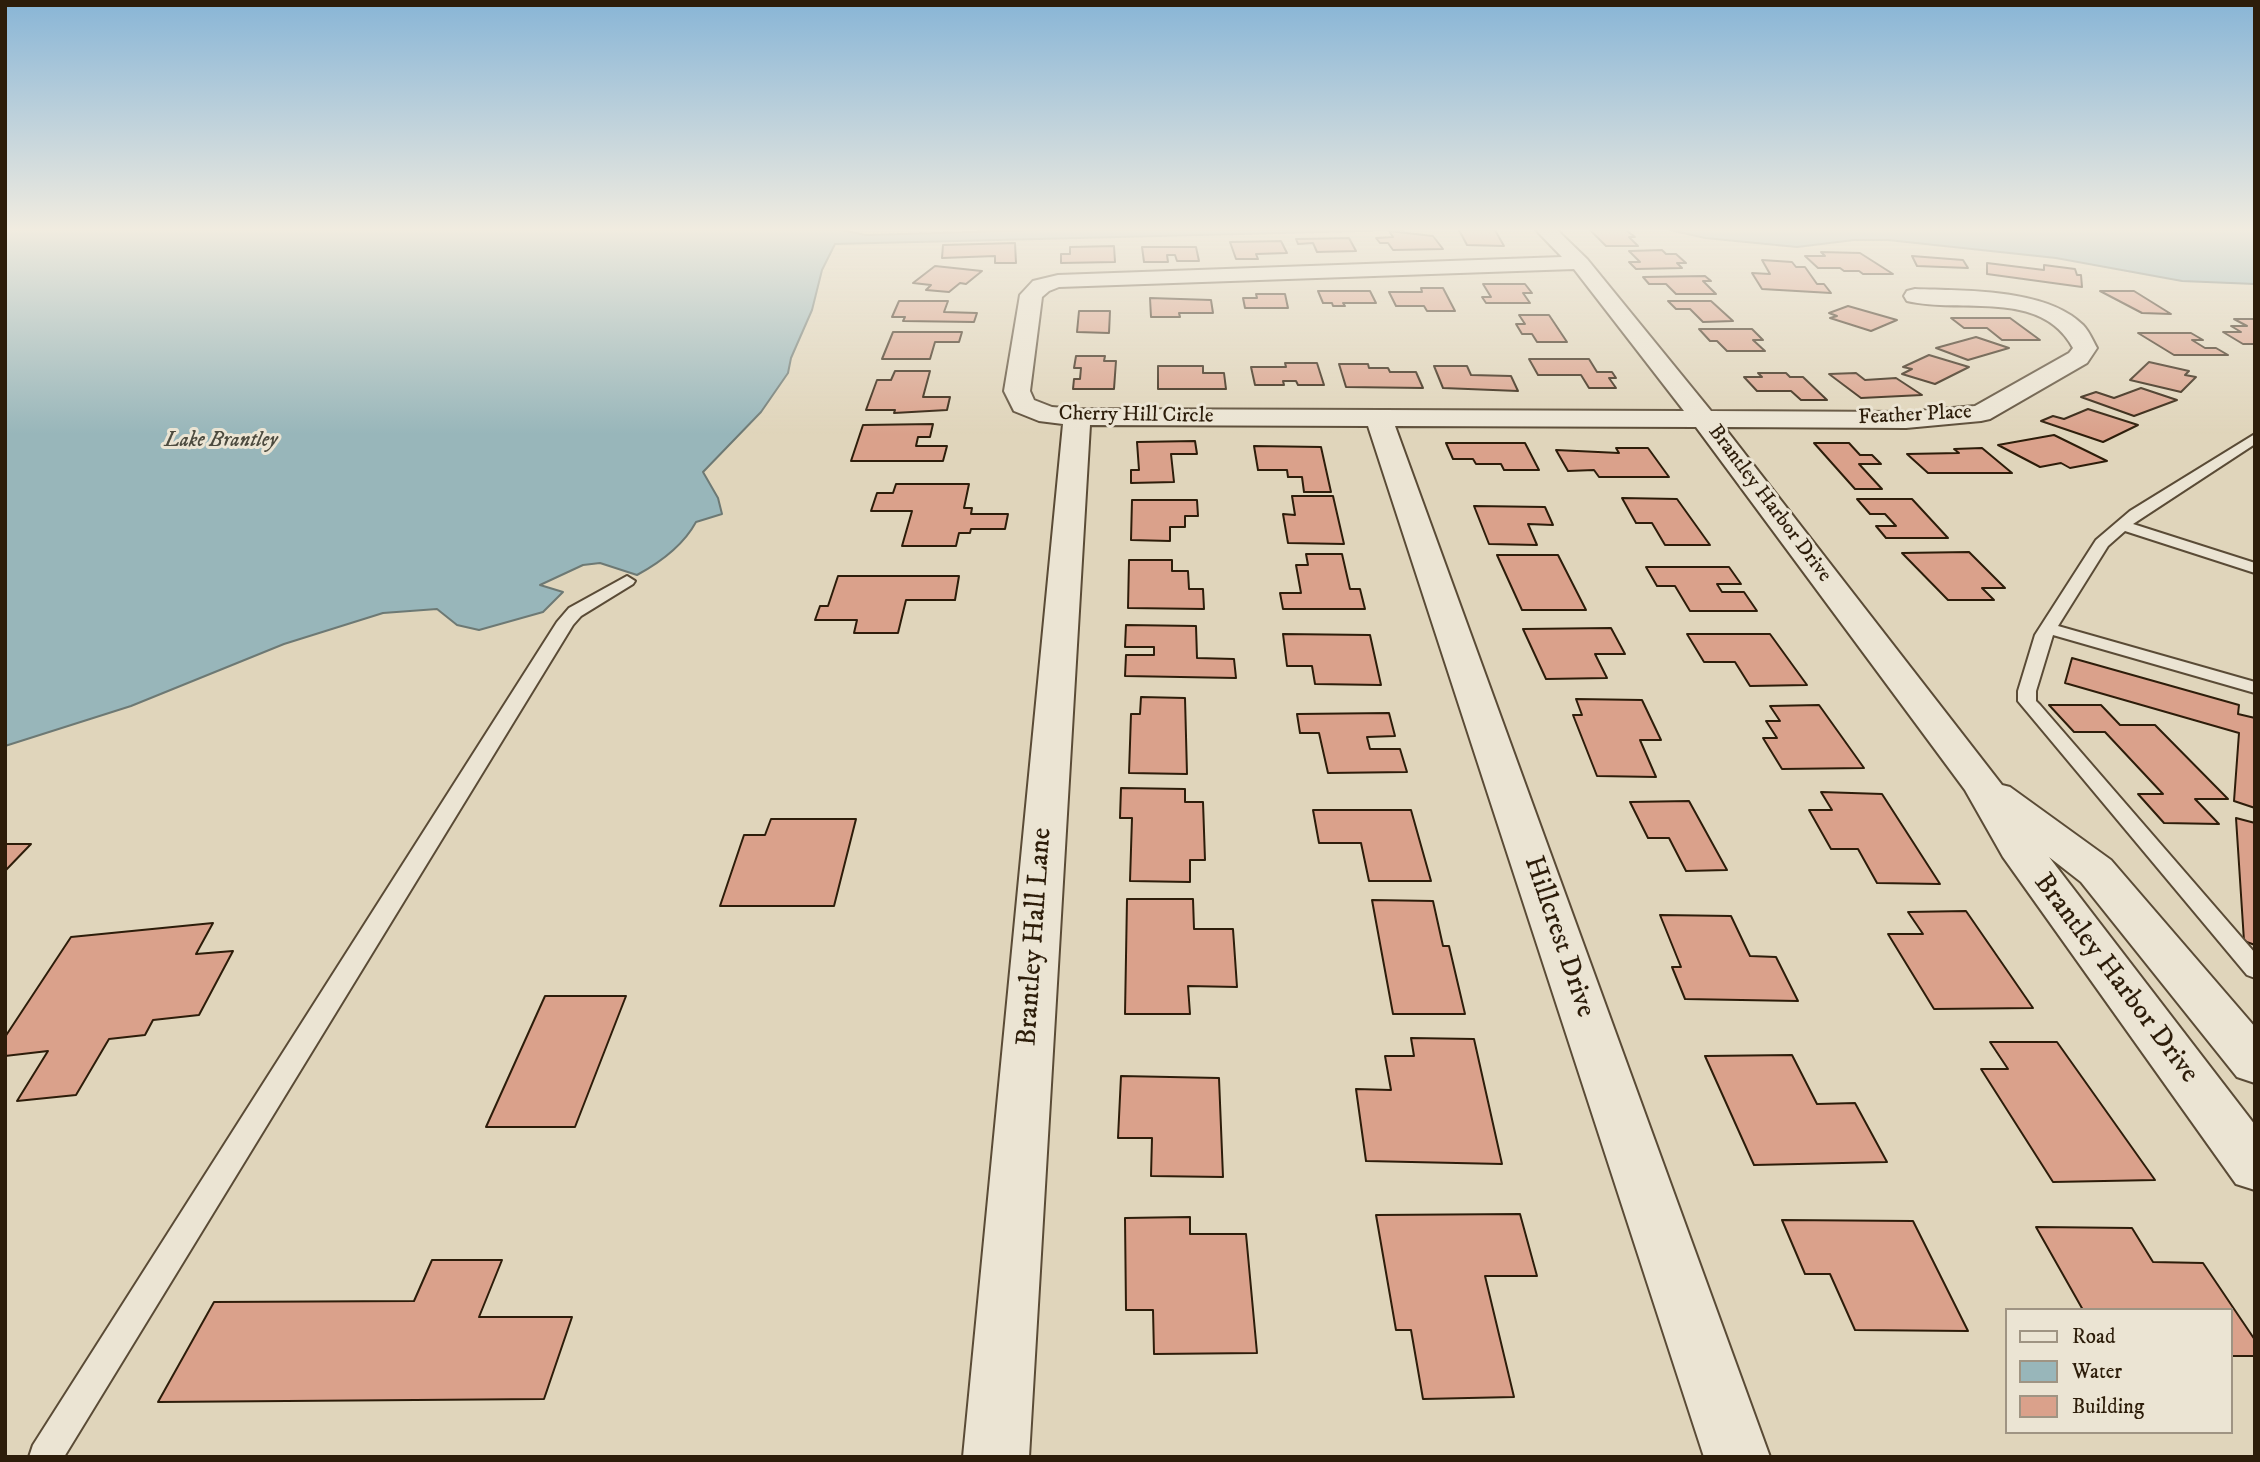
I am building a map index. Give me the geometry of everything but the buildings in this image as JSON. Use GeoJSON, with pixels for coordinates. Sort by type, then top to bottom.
{"type":"FeatureCollection","features":[{"type":"Feature","properties":{"kind":"street","name":"Cherry Hill Circle"},"geometry":{"type":"LineString","coordinates":[[1031,298],[1017,391],[1023,405],[1048,415],[1705,421]]}},
{"type":"Feature","properties":{"kind":"street","name":"Brantley Harbor Drive"},"geometry":{"type":"LineString","coordinates":[[1607,298],[1705,421],[1983,786],[2018,847],[2255,1167]]}},
{"type":"Feature","properties":{"kind":"street","name":"Feather Place"},"geometry":{"type":"LineString","coordinates":[[1705,421],[1906,420],[1981,413],[2078,358],[2085,348],[2082,338],[2066,323],[2031,307],[1967,298]]}},
{"type":"Feature","properties":{"kind":"street","name":"Brantley Hall Lane"},"geometry":{"type":"LineString","coordinates":[[996,1457],[1076,417]]}},
{"type":"Feature","properties":{"kind":"street","name":"Hillcrest Drive"},"geometry":{"type":"LineString","coordinates":[[1378,417],[1738,1457]]}},
{"type":"Feature","properties":{"kind":"street","name":"Brantley Harbor Drive"},"geometry":{"type":"LineString","coordinates":[[1983,786],[2096,871],[2255,1063]]}},
{"type":"Feature","properties":{"kind":"lane"},"geometry":{"type":"LineString","coordinates":[[2255,438],[2135,514],[2102,543],[2049,628],[2027,691],[2027,701],[2255,969]]}},
{"type":"Feature","properties":{"kind":"lane"},"geometry":{"type":"LineString","coordinates":[[2122,525],[2255,568]]}},
{"type":"Feature","properties":{"kind":"lane"},"geometry":{"type":"LineString","coordinates":[[45,1457],[566,622],[575,612],[626,581]]}},
{"type":"Feature","properties":{"kind":"lane"},"geometry":{"type":"LineString","coordinates":[[2049,628],[2255,688]]}},
{"type":"Feature","properties":{"kind":"water","name":"Lake Brantley"},"geometry":{"type":"Polygon","coordinates":[[[5,298],[815,298],[791,358],[788,373],[761,412],[703,472],[718,498],[722,514],[696,522],[678,546],[637,575],[600,563],[583,565],[540,585],[563,592],[543,612],[479,630],[457,625],[437,609],[383,613],[284,644],[131,706],[5,746],[5,298]]]}}]}
